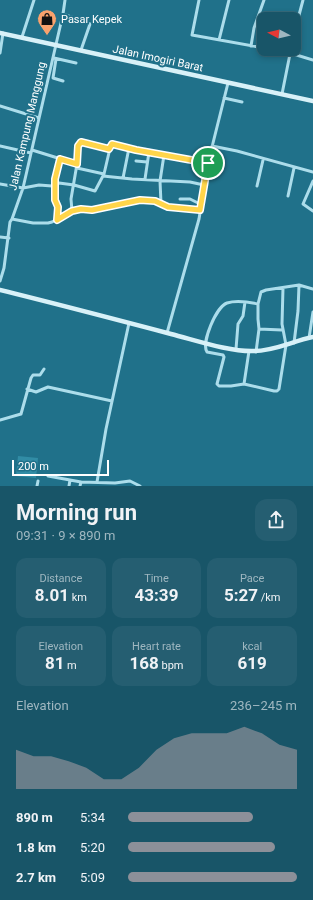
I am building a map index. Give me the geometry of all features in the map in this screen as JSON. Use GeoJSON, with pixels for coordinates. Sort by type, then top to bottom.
{"type":"FeatureCollection","features":[{"type":"Feature","properties":{"kind":"street"},"geometry":{"type":"LineString","coordinates":[[22,37],[34,0]]}},
{"type":"Feature","properties":{"kind":"street","name":"Jalan Kampung Manggung"},"geometry":{"type":"LineString","coordinates":[[0,281],[4,268],[9,238],[9,228],[23,188],[48,78],[55,58],[56,45],[64,14],[65,0]]}},
{"type":"Feature","properties":{"kind":"street"},"geometry":{"type":"LineString","coordinates":[[199,0],[192,35],[257,47]]}},
{"type":"Feature","properties":{"kind":"street"},"geometry":{"type":"LineString","coordinates":[[219,40],[229,0]]}},
{"type":"Feature","properties":{"kind":"street"},"geometry":{"type":"LineString","coordinates":[[251,46],[254,28],[264,0]]}},
{"type":"Feature","properties":{"kind":"street"},"geometry":{"type":"LineString","coordinates":[[300,12],[303,0]]}},
{"type":"Feature","properties":{"kind":"street"},"geometry":{"type":"LineString","coordinates":[[64,14],[90,24],[81,50]]}},
{"type":"Feature","properties":{"kind":"street"},"geometry":{"type":"LineString","coordinates":[[0,53],[2,33]]}},
{"type":"Feature","properties":{"kind":"street","name":"Jalan Imogiri Barat"},"geometry":{"type":"LineString","coordinates":[[2,33],[313,101]]}},
{"type":"Feature","properties":{"kind":"street"},"geometry":{"type":"LineString","coordinates":[[301,55],[313,60]]}},
{"type":"Feature","properties":{"kind":"street"},"geometry":{"type":"LineString","coordinates":[[282,94],[289,56]]}},
{"type":"Feature","properties":{"kind":"street"},"geometry":{"type":"LineString","coordinates":[[53,78],[55,58],[76,63]]}},
{"type":"Feature","properties":{"kind":"street"},"geometry":{"type":"LineString","coordinates":[[48,78],[63,80]]}},
{"type":"Feature","properties":{"kind":"street"},"geometry":{"type":"LineString","coordinates":[[167,333],[202,205],[208,163],[228,83]]}},
{"type":"Feature","properties":{"kind":"street"},"geometry":{"type":"LineString","coordinates":[[224,98],[242,102]]}},
{"type":"Feature","properties":{"kind":"street"},"geometry":{"type":"LineString","coordinates":[[0,106],[39,118]]}},
{"type":"Feature","properties":{"kind":"street"},"geometry":{"type":"LineString","coordinates":[[72,211],[71,199],[77,168],[78,146],[81,142],[109,149]]}},
{"type":"Feature","properties":{"kind":"street"},"geometry":{"type":"LineString","coordinates":[[0,184],[23,188],[38,185],[52,186],[59,183],[74,185],[95,191],[104,175],[111,144],[208,163]]}},
{"type":"Feature","properties":{"kind":"street"},"geometry":{"type":"LineString","coordinates":[[0,146],[31,152],[77,164]]}},
{"type":"Feature","properties":{"kind":"street"},"geometry":{"type":"LineString","coordinates":[[212,146],[313,172]]}},
{"type":"Feature","properties":{"kind":"street"},"geometry":{"type":"LineString","coordinates":[[123,178],[129,148]]}},
{"type":"Feature","properties":{"kind":"street"},"geometry":{"type":"LineString","coordinates":[[145,179],[149,152]]}},
{"type":"Feature","properties":{"kind":"street"},"geometry":{"type":"LineString","coordinates":[[161,203],[160,181],[164,155]]}},
{"type":"Feature","properties":{"kind":"street"},"geometry":{"type":"LineString","coordinates":[[57,220],[58,207],[55,202],[55,184],[60,159]]}},
{"type":"Feature","properties":{"kind":"street"},"geometry":{"type":"LineString","coordinates":[[257,186],[263,160]]}},
{"type":"Feature","properties":{"kind":"street"},"geometry":{"type":"LineString","coordinates":[[136,161],[147,162]]}},
{"type":"Feature","properties":{"kind":"street"},"geometry":{"type":"LineString","coordinates":[[77,168],[123,178],[190,182],[204,185]]}},
{"type":"Feature","properties":{"kind":"street"},"geometry":{"type":"LineString","coordinates":[[288,196],[294,168]]}},
{"type":"Feature","properties":{"kind":"street"},"geometry":{"type":"LineString","coordinates":[[301,209],[313,181]]}},
{"type":"Feature","properties":{"kind":"street"},"geometry":{"type":"LineString","coordinates":[[180,199],[190,199],[202,205]]}},
{"type":"Feature","properties":{"kind":"street"},"geometry":{"type":"LineString","coordinates":[[12,219],[40,224],[48,223],[57,220],[72,211],[81,209],[92,210],[140,200],[155,201],[168,207],[200,210]]}},
{"type":"Feature","properties":{"kind":"street"},"geometry":{"type":"LineString","coordinates":[[303,204],[313,211]]}},
{"type":"Feature","properties":{"kind":"street"},"geometry":{"type":"LineString","coordinates":[[0,237],[9,238]]}},
{"type":"Feature","properties":{"kind":"street"},"geometry":{"type":"LineString","coordinates":[[0,267],[4,268]]}},
{"type":"Feature","properties":{"kind":"street"},"geometry":{"type":"LineString","coordinates":[[294,343],[298,311],[299,285]]}},
{"type":"Feature","properties":{"kind":"street"},"geometry":{"type":"LineString","coordinates":[[256,352],[259,329],[258,304],[263,291],[299,285],[313,288]]}},
{"type":"Feature","properties":{"kind":"street"},"geometry":{"type":"LineString","coordinates":[[258,304],[245,302],[227,304],[221,307],[214,318],[205,343],[205,351],[223,355],[224,357],[218,385],[231,386],[244,384],[277,391],[280,384],[286,345],[282,330],[283,288]]}},
{"type":"Feature","properties":{"kind":"street"},"geometry":{"type":"LineString","coordinates":[[0,290],[91,312],[205,343],[256,352],[311,338],[313,312]]}},
{"type":"Feature","properties":{"kind":"street"},"geometry":{"type":"LineString","coordinates":[[236,349],[238,324],[243,316],[245,302]]}},
{"type":"Feature","properties":{"kind":"street"},"geometry":{"type":"LineString","coordinates":[[97,482],[104,439],[129,323]]}},
{"type":"Feature","properties":{"kind":"street"},"geometry":{"type":"LineString","coordinates":[[259,329],[282,330]]}},
{"type":"Feature","properties":{"kind":"street"},"geometry":{"type":"LineString","coordinates":[[244,384],[249,351]]}},
{"type":"Feature","properties":{"kind":"street"},"geometry":{"type":"LineString","coordinates":[[0,420],[21,414],[32,376],[39,376],[44,369]]}},
{"type":"Feature","properties":{"kind":"street"},"geometry":{"type":"LineString","coordinates":[[27,389],[36,392],[48,387],[112,401]]}},
{"type":"Feature","properties":{"kind":"street"},"geometry":{"type":"LineString","coordinates":[[48,476],[70,480],[81,484],[130,481],[140,486]]}},
{"type":"Feature","properties":{"kind":"street"},"geometry":{"type":"LineString","coordinates":[[69,486],[70,480]]}},
{"type":"Feature","properties":{"kind":"street"},"geometry":{"type":"LineString","coordinates":[[37,486],[38,481]]}},
{"type":"Feature","properties":{"kind":"street"},"geometry":{"type":"LineString","coordinates":[[103,486],[104,482]]}},
{"type":"Feature","properties":{"kind":"shaded area"},"geometry":{"type":"Polygon","coordinates":[[[18,456],[38,458],[36,478],[16,476],[18,456]]]}},
{"type":"Feature","properties":{"kind":"place","name":"Pasar Kepek"},"geometry":{"type":"Point","coordinates":[47,36]}},
{"type":"Feature","properties":{"kind":"route"},"geometry":{"type":"LineString","coordinates":[[81,142],[109,149],[112,144],[136,150],[208,163],[200,210],[168,207],[155,201],[140,200],[92,210],[81,209],[72,211],[57,220],[58,207],[55,200],[56,171],[60,159],[77,164],[78,146],[81,142]]}}]}
